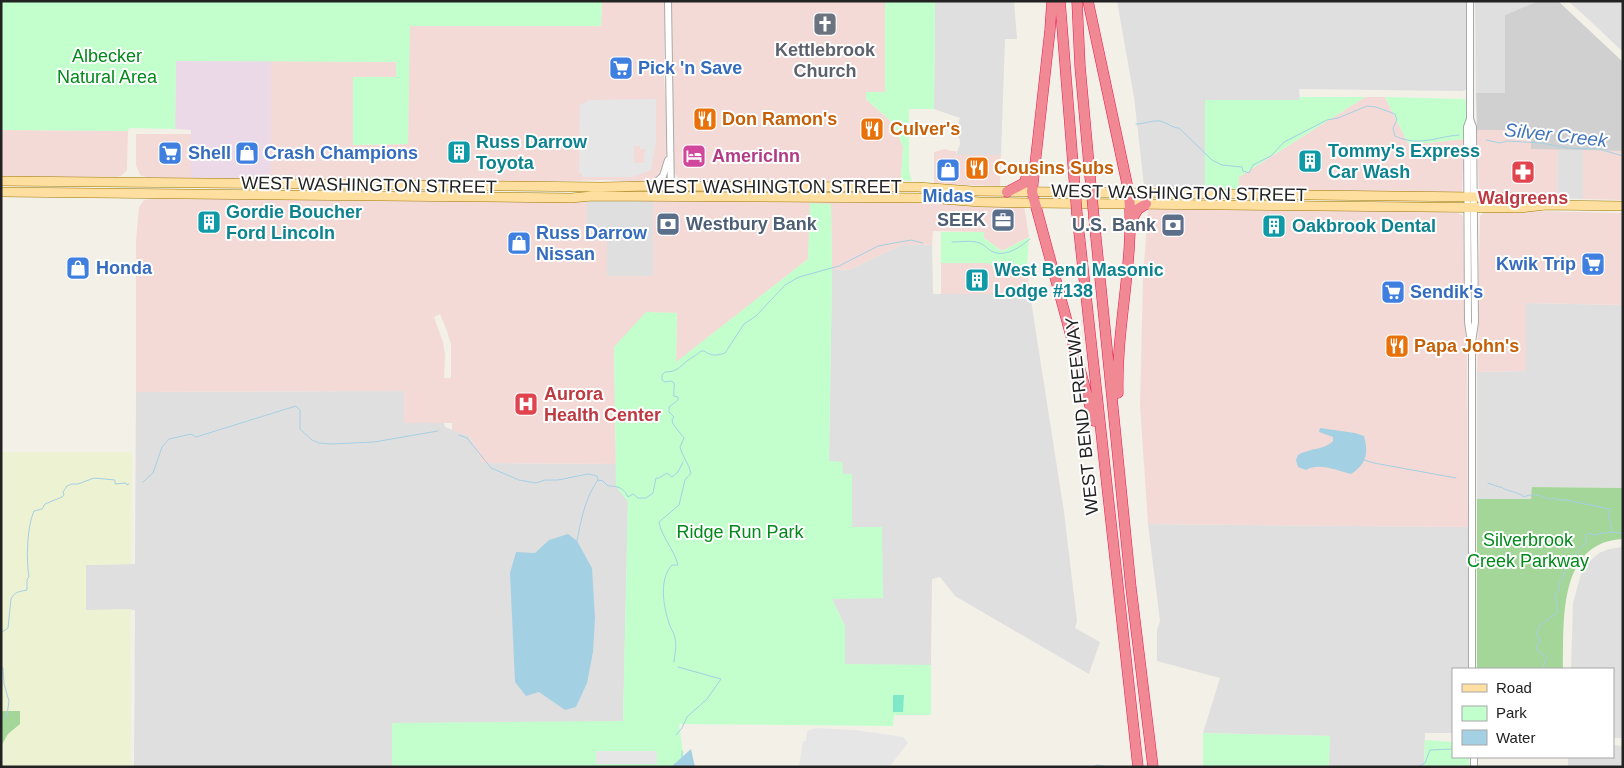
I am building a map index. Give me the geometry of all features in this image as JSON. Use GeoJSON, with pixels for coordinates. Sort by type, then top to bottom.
{"type":"FeatureCollection","features":[{"type":"Feature","properties":{"kind":"highway"},"geometry":{"type":"LineString","coordinates":[[1052,1],[1034,158],[1032,192],[1104,459]]}},
{"type":"Feature","properties":{"kind":"highway","name":"WEST BEND FREEWAY"},"geometry":{"type":"LineString","coordinates":[[1060,1],[1077,214],[1138,767]]}},
{"type":"Feature","properties":{"kind":"highway","name":"WEST BEND FREEWAY"},"geometry":{"type":"LineString","coordinates":[[1077,1],[1080,66],[1094,218],[1131,588],[1153,767]]}},
{"type":"Feature","properties":{"kind":"highway"},"geometry":{"type":"LineString","coordinates":[[1088,1],[1130,198],[1131,222],[1118,376],[1119,464]]}},
{"type":"Feature","properties":{"kind":"highway"},"geometry":{"type":"LineString","coordinates":[[1007,192],[1024,183],[1034,158]]}},
{"type":"Feature","properties":{"kind":"highway"},"geometry":{"type":"LineString","coordinates":[[1131,222],[1138,209],[1146,204]]}},
{"type":"Feature","properties":{"kind":"main road","name":"WEST WASHINGTON STREET"},"geometry":{"type":"LineString","coordinates":[[1,181],[592,187],[918,187],[1130,198],[1146,204],[1520,208],[1546,205],[1623,206]]}},
{"type":"Feature","properties":{"kind":"main road","name":"WEST WASHINGTON STREET"},"geometry":{"type":"LineString","coordinates":[[1,192],[571,198],[671,196],[929,198],[980,202],[1034,203],[1130,198],[1470,197],[1520,198],[1546,205]]}},
{"type":"Feature","properties":{"kind":"street"},"geometry":{"type":"LineString","coordinates":[[668,1],[671,196]]}},
{"type":"Feature","properties":{"kind":"street"},"geometry":{"type":"LineString","coordinates":[[1470,1],[1470,118],[1474,127],[1470,207],[1475,322],[1472,342],[1472,668]]}},
{"type":"Feature","properties":{"kind":"street"},"geometry":{"type":"LineString","coordinates":[[652,186],[663,176],[670,154]]}},
{"type":"Feature","properties":{"kind":"shaded area"},"geometry":{"type":"Polygon","coordinates":[[[602,1],[665,1],[664,78],[667,150],[661,175],[656,179],[635,182],[608,180],[399,182],[335,180],[271,182],[271,61],[396,62],[396,77],[354,145],[408,144],[409,26],[601,26],[602,1]]]}},
{"type":"Feature","properties":{"kind":"shaded area"},"geometry":{"type":"Polygon","coordinates":[[[672,1],[885,1],[885,92],[866,99],[894,124],[903,147],[901,183],[852,181],[755,183],[680,180],[675,174],[672,153],[672,1]]]}},
{"type":"Feature","properties":{"kind":"shaded area"},"geometry":{"type":"Polygon","coordinates":[[[935,1],[1014,1],[1017,39],[1005,39],[1001,155],[956,155],[960,140],[955,132],[960,118],[934,109],[935,1]]]}},
{"type":"Feature","properties":{"kind":"shaded area"},"geometry":{"type":"Polygon","coordinates":[[[1117,1],[1466,1],[1466,90],[1299,89],[1300,100],[1205,100],[1205,189],[1144,186],[1134,97],[1117,1]]]}},
{"type":"Feature","properties":{"kind":"shaded area"},"geometry":{"type":"Polygon","coordinates":[[[1475,1],[1538,1],[1505,15],[1505,94],[1476,93],[1475,1]]]}},
{"type":"Feature","properties":{"kind":"shaded area"},"geometry":{"type":"Polygon","coordinates":[[[1538,1],[1558,1],[1623,62],[1623,151],[1531,149],[1531,130],[1477,130],[1476,93],[1505,93],[1505,15],[1538,1]]]}},
{"type":"Feature","properties":{"kind":"shaded area"},"geometry":{"type":"Polygon","coordinates":[[[1568,1],[1623,1],[1623,52],[1585,16],[1568,1]]]}},
{"type":"Feature","properties":{"kind":"shaded area"},"geometry":{"type":"Polygon","coordinates":[[[176,61],[271,61],[271,182],[191,179],[191,130],[175,129],[176,61]]]}},
{"type":"Feature","properties":{"kind":"shaded area"},"geometry":{"type":"Polygon","coordinates":[[[1365,97],[1385,97],[1409,145],[1464,139],[1462,192],[1238,190],[1239,177],[1365,97]]]}},
{"type":"Feature","properties":{"kind":"shaded area"},"geometry":{"type":"Polygon","coordinates":[[[656,99],[656,141],[651,170],[633,177],[582,177],[582,173],[579,173],[580,104],[589,100],[656,99]],[[634,146],[634,163],[644,163],[645,149],[640,149],[640,146],[634,146]]]}},
{"type":"Feature","properties":{"kind":"shaded area"},"geometry":{"type":"Polygon","coordinates":[[[1,130],[128,131],[127,170],[121,176],[106,179],[1,178],[1,130]]]}},
{"type":"Feature","properties":{"kind":"shaded area"},"geometry":{"type":"Polygon","coordinates":[[[1477,130],[1531,130],[1531,149],[1558,149],[1557,198],[1479,192],[1477,130]]]}},
{"type":"Feature","properties":{"kind":"shaded area"},"geometry":{"type":"Polygon","coordinates":[[[136,134],[191,134],[191,179],[148,178],[140,175],[136,165],[136,134]]]}},
{"type":"Feature","properties":{"kind":"shaded area"},"geometry":{"type":"Polygon","coordinates":[[[945,149],[956,151],[956,155],[1001,155],[1000,186],[934,184],[934,152],[945,149]]]}},
{"type":"Feature","properties":{"kind":"shaded area"},"geometry":{"type":"Polygon","coordinates":[[[1558,149],[1583,150],[1583,199],[1557,198],[1558,149]]]}},
{"type":"Feature","properties":{"kind":"shaded area"},"geometry":{"type":"Polygon","coordinates":[[[1583,150],[1623,151],[1623,200],[1583,199],[1583,150]]]}},
{"type":"Feature","properties":{"kind":"shaded area"},"geometry":{"type":"Polygon","coordinates":[[[164,197],[587,198],[587,231],[607,232],[607,276],[653,276],[653,198],[949,201],[1024,205],[1029,237],[1002,251],[984,238],[983,232],[933,231],[932,245],[903,244],[849,270],[832,269],[831,204],[808,259],[676,363],[677,313],[614,347],[616,464],[482,463],[469,436],[452,430],[452,423],[404,423],[404,391],[136,392],[136,241],[139,207],[144,200],[164,197]],[[440,314],[434,317],[443,342],[445,355],[444,378],[451,378],[451,344],[440,314]]]}},
{"type":"Feature","properties":{"kind":"shaded area"},"geometry":{"type":"Polygon","coordinates":[[[587,198],[653,198],[653,277],[607,276],[607,232],[587,232],[587,198]]]}},
{"type":"Feature","properties":{"kind":"shaded area"},"geometry":{"type":"Polygon","coordinates":[[[1148,207],[1400,210],[1458,213],[1463,216],[1467,354],[1468,527],[1148,524],[1140,405],[1143,279],[1148,207]]]}},
{"type":"Feature","properties":{"kind":"shaded area"},"geometry":{"type":"Polygon","coordinates":[[[1484,212],[1623,213],[1623,305],[1526,303],[1526,371],[1477,372],[1480,216],[1484,212]]]}},
{"type":"Feature","properties":{"kind":"shaded area"},"geometry":{"type":"Polygon","coordinates":[[[903,244],[932,245],[933,294],[1030,294],[1064,512],[1077,621],[1075,628],[1100,642],[1089,674],[955,596],[940,577],[932,579],[931,665],[845,665],[845,626],[832,599],[882,527],[852,527],[852,475],[842,474],[829,461],[832,269],[849,270],[903,244]]]}},
{"type":"Feature","properties":{"kind":"shaded area"},"geometry":{"type":"Polygon","coordinates":[[[941,263],[988,263],[997,267],[1027,267],[1030,294],[941,294],[941,263]]]}},
{"type":"Feature","properties":{"kind":"shaded area"},"geometry":{"type":"Polygon","coordinates":[[[1526,303],[1623,305],[1623,488],[1532,487],[1532,499],[1477,499],[1477,372],[1526,371],[1526,303]]]}},
{"type":"Feature","properties":{"kind":"shaded area"},"geometry":{"type":"Polygon","coordinates":[[[404,391],[404,423],[444,423],[445,427],[469,436],[482,463],[616,464],[616,486],[628,502],[623,722],[392,723],[392,767],[134,767],[135,610],[86,610],[86,565],[135,564],[136,392],[404,391]]]}},
{"type":"Feature","properties":{"kind":"shaded area"},"geometry":{"type":"Polygon","coordinates":[[[1148,524],[1468,527],[1468,668],[1452,668],[1452,733],[1425,733],[1424,767],[1329,767],[1329,736],[1203,733],[1220,678],[1157,661],[1157,630],[1160,621],[1148,524]]]}},
{"type":"Feature","properties":{"kind":"shaded area"},"geometry":{"type":"Polygon","coordinates":[[[1623,547],[1623,738],[1614,738],[1614,668],[1571,668],[1573,603],[1581,574],[1591,560],[1599,553],[1623,547]]]}},
{"type":"Feature","properties":{"kind":"shaded area"},"geometry":{"type":"Polygon","coordinates":[[[817,728],[855,730],[903,737],[908,743],[889,767],[799,767],[803,741],[806,741],[807,731],[817,728]]]}},
{"type":"Feature","properties":{"kind":"shaded area"},"geometry":{"type":"Polygon","coordinates":[[[1614,745],[1623,746],[1623,767],[1568,767],[1568,758],[1614,758],[1614,745]]]}},
{"type":"Feature","properties":{"kind":"shaded area"},"geometry":{"type":"Polygon","coordinates":[[[596,751],[657,751],[657,764],[596,764],[596,751]]]}},
{"type":"Feature","properties":{"kind":"green space","name":"Albecker Natural Area"},"geometry":{"type":"Polygon","coordinates":[[[1,1],[602,1],[601,26],[410,26],[408,144],[353,145],[353,77],[396,77],[396,62],[176,61],[175,129],[129,128],[128,131],[1,130],[1,1]]]}},
{"type":"Feature","properties":{"kind":"green space"},"geometry":{"type":"Polygon","coordinates":[[[885,1],[935,1],[934,109],[909,109],[909,171],[912,181],[901,180],[903,147],[894,124],[866,99],[866,92],[885,92],[885,1]]]}},
{"type":"Feature","properties":{"kind":"green space"},"geometry":{"type":"Polygon","coordinates":[[[1300,97],[1365,97],[1239,177],[1238,190],[1205,189],[1205,100],[1299,100],[1300,97]]]}},
{"type":"Feature","properties":{"kind":"green space"},"geometry":{"type":"Polygon","coordinates":[[[1385,97],[1465,99],[1467,104],[1464,139],[1409,145],[1385,97]]]}},
{"type":"Feature","properties":{"kind":"green space","name":"Ridge Run Park"},"geometry":{"type":"Polygon","coordinates":[[[810,203],[831,204],[832,269],[829,461],[842,462],[843,474],[852,474],[852,527],[882,527],[883,598],[832,599],[845,626],[845,664],[931,665],[931,715],[894,715],[893,726],[679,724],[685,767],[392,767],[392,723],[623,721],[628,502],[616,486],[614,347],[646,312],[677,313],[676,362],[808,259],[810,203]]]}},
{"type":"Feature","properties":{"kind":"green space"},"geometry":{"type":"Polygon","coordinates":[[[941,232],[984,232],[984,238],[1002,251],[1029,237],[1027,267],[997,267],[988,263],[941,263],[941,232]]]}},
{"type":"Feature","properties":{"kind":"green space"},"geometry":{"type":"Polygon","coordinates":[[[1,452],[132,452],[131,564],[86,565],[86,610],[131,609],[131,767],[1,767],[1,746],[20,711],[1,711],[1,452]]]}},
{"type":"Feature","properties":{"kind":"green space","name":"Silverbrook Creek Parkway"},"geometry":{"type":"Polygon","coordinates":[[[1532,487],[1623,488],[1623,539],[1602,544],[1586,554],[1575,569],[1565,608],[1563,668],[1477,668],[1477,499],[1531,499],[1532,487]]]}},
{"type":"Feature","properties":{"kind":"green space"},"geometry":{"type":"Polygon","coordinates":[[[893,695],[904,695],[903,712],[893,712],[893,695]]]}},
{"type":"Feature","properties":{"kind":"green space"},"geometry":{"type":"Polygon","coordinates":[[[1,711],[20,711],[20,724],[8,734],[1,746],[1,711]]]}},
{"type":"Feature","properties":{"kind":"green space"},"geometry":{"type":"Polygon","coordinates":[[[1203,733],[1330,736],[1329,767],[1203,767],[1203,733]]]}},
{"type":"Feature","properties":{"kind":"green space"},"geometry":{"type":"Polygon","coordinates":[[[1425,740],[1452,742],[1452,758],[1469,758],[1469,767],[1424,767],[1425,740]]]}},
{"type":"Feature","properties":{"kind":"water"},"geometry":{"type":"Polygon","coordinates":[[[1320,428],[1364,436],[1365,458],[1360,466],[1351,474],[1323,467],[1306,470],[1298,467],[1296,460],[1298,455],[1326,446],[1333,441],[1333,437],[1319,432],[1320,428]]]}},
{"type":"Feature","properties":{"kind":"water"},"geometry":{"type":"Polygon","coordinates":[[[568,534],[577,541],[592,568],[595,618],[593,652],[587,683],[576,707],[565,710],[539,692],[526,696],[515,682],[510,573],[516,552],[535,553],[549,540],[568,534]]]}},
{"type":"Feature","properties":{"kind":"water"},"geometry":{"type":"Polygon","coordinates":[[[691,749],[695,767],[671,767],[691,749]]]}},
{"type":"Feature","properties":{"kind":"waterway","name":"Silver Creek"},"geometry":{"type":"LineString","coordinates":[[1136,124],[1160,121],[1179,128],[1212,160],[1222,165],[1242,167],[1243,171],[1249,173],[1253,165],[1271,156],[1284,142],[1327,120],[1338,118],[1367,106],[1376,107],[1395,114],[1397,120],[1393,128],[1395,136],[1404,139],[1420,141],[1459,135]]}},
{"type":"Feature","properties":{"kind":"waterway","name":"Silver Creek"},"geometry":{"type":"LineString","coordinates":[[1486,140],[1500,143],[1507,141],[1541,143],[1568,148],[1599,149],[1623,156]]}},
{"type":"Feature","properties":{"kind":"waterway","name":"Silver Creek"},"geometry":{"type":"LineString","coordinates":[[952,242],[977,242],[993,252],[1003,253],[1018,248],[1030,239]]}},
{"type":"Feature","properties":{"kind":"waterway","name":"Silver Creek"},"geometry":{"type":"LineString","coordinates":[[674,662],[676,641],[667,616],[663,592],[665,577],[668,571],[672,565],[678,565],[659,522],[679,505],[685,480],[691,473],[680,447],[684,438],[673,424],[672,420],[674,417],[669,412],[669,407],[678,400],[678,397],[674,396],[674,383],[671,381],[665,382],[662,380],[662,375],[665,372],[677,369],[701,351],[714,355],[725,353],[744,324],[756,316],[785,285],[799,277],[839,266],[878,246],[911,240],[923,243]]}},
{"type":"Feature","properties":{"kind":"waterway"},"geometry":{"type":"LineString","coordinates":[[143,482],[153,473],[162,447],[169,439],[191,434],[196,437],[296,406],[300,410],[300,429],[312,440],[319,443],[374,442],[438,431]]}},
{"type":"Feature","properties":{"kind":"waterway"},"geometry":{"type":"LineString","coordinates":[[459,435],[467,438],[491,468],[519,480],[536,483],[588,474],[597,476],[598,480]]}},
{"type":"Feature","properties":{"kind":"waterway"},"geometry":{"type":"LineString","coordinates":[[1364,460],[1456,478]]}},
{"type":"Feature","properties":{"kind":"waterway"},"geometry":{"type":"LineString","coordinates":[[577,541],[587,502],[598,480],[603,481],[608,486],[620,488],[625,491],[628,497],[633,494],[638,498],[646,498],[653,493],[656,478],[667,473],[672,477],[678,472],[683,462]]}},
{"type":"Feature","properties":{"kind":"waterway"},"geometry":{"type":"LineString","coordinates":[[1,633],[8,628],[11,599],[14,594],[27,590],[27,579],[29,577],[27,553],[34,511],[42,509],[45,504],[62,497],[67,486],[72,484],[78,484],[94,478],[115,480],[115,484],[129,484]]}},
{"type":"Feature","properties":{"kind":"waterway"},"geometry":{"type":"LineString","coordinates":[[1488,483],[1524,497],[1536,495],[1548,499],[1555,498],[1556,500],[1566,500],[1610,509],[1609,516],[1612,531]]}},
{"type":"Feature","properties":{"kind":"waterway"},"geometry":{"type":"LineString","coordinates":[[1542,668],[1547,657],[1538,651],[1537,646],[1540,641],[1537,635],[1539,626],[1558,612],[1555,595],[1559,590],[1558,587],[1569,564],[1586,543],[1586,535],[1589,533],[1594,535],[1608,532],[1623,533]]}},
{"type":"Feature","properties":{"kind":"waterway","name":"Silver Creek"},"geometry":{"type":"LineString","coordinates":[[676,735],[687,717],[707,699],[721,679],[678,667]]}},
{"type":"Feature","properties":{"kind":"waterway"},"geometry":{"type":"LineString","coordinates":[[1,668],[3,668],[4,684],[9,701],[7,715],[1,720]]}},
{"type":"Feature","properties":{"kind":"waterway"},"geometry":{"type":"LineString","coordinates":[[1417,767],[1425,763],[1430,750],[1452,749]]}},
{"type":"Feature","properties":{"kind":"waterway","name":"Silver Creek"},"geometry":{"type":"LineString","coordinates":[[682,751],[682,759]]}},
{"type":"Feature","properties":{"kind":"waterway"},"geometry":{"type":"LineString","coordinates":[[1093,767],[1097,765],[1109,767]]}},
{"type":"Feature","properties":{"kind":"place","name":"Kettlebrook Church"},"geometry":{"type":"Point","coordinates":[825,24]}},
{"type":"Feature","properties":{"kind":"place","name":"Pick 'n Save"},"geometry":{"type":"Point","coordinates":[621,68]}},
{"type":"Feature","properties":{"kind":"place","name":"Don Ramon's"},"geometry":{"type":"Point","coordinates":[705,119]}},
{"type":"Feature","properties":{"kind":"place","name":"Culver's"},"geometry":{"type":"Point","coordinates":[872,129]}},
{"type":"Feature","properties":{"kind":"place","name":"Russ Darrow Toyota"},"geometry":{"type":"Point","coordinates":[459,152]}},
{"type":"Feature","properties":{"kind":"place","name":"Shell"},"geometry":{"type":"Point","coordinates":[170,153]}},
{"type":"Feature","properties":{"kind":"place","name":"Crash Champions"},"geometry":{"type":"Point","coordinates":[247,153]}},
{"type":"Feature","properties":{"kind":"place","name":"AmericInn"},"geometry":{"type":"Point","coordinates":[694,156]}},
{"type":"Feature","properties":{"kind":"place","name":"Tommy's Express Car Wash"},"geometry":{"type":"Point","coordinates":[1310,161]}},
{"type":"Feature","properties":{"kind":"place","name":"Cousins Subs"},"geometry":{"type":"Point","coordinates":[977,168]}},
{"type":"Feature","properties":{"kind":"place","name":"Midas"},"geometry":{"type":"Point","coordinates":[948,170]}},
{"type":"Feature","properties":{"kind":"place","name":"Walgreens"},"geometry":{"type":"Point","coordinates":[1523,172]}},
{"type":"Feature","properties":{"kind":"place","name":"SEEK"},"geometry":{"type":"Point","coordinates":[1003,220]}},
{"type":"Feature","properties":{"kind":"place","name":"Gordie Boucher Ford Lincoln"},"geometry":{"type":"Point","coordinates":[209,222]}},
{"type":"Feature","properties":{"kind":"place","name":"Westbury Bank"},"geometry":{"type":"Point","coordinates":[668,224]}},
{"type":"Feature","properties":{"kind":"place","name":"U.S. Bank"},"geometry":{"type":"Point","coordinates":[1173,225]}},
{"type":"Feature","properties":{"kind":"place","name":"Oakbrook Dental"},"geometry":{"type":"Point","coordinates":[1274,226]}},
{"type":"Feature","properties":{"kind":"place","name":"Russ Darrow Nissan"},"geometry":{"type":"Point","coordinates":[519,243]}},
{"type":"Feature","properties":{"kind":"place","name":"Kwik Trip"},"geometry":{"type":"Point","coordinates":[1593,264]}},
{"type":"Feature","properties":{"kind":"place","name":"Honda"},"geometry":{"type":"Point","coordinates":[78,268]}},
{"type":"Feature","properties":{"kind":"place","name":"West Bend Masonic Lodge #138"},"geometry":{"type":"Point","coordinates":[977,280]}},
{"type":"Feature","properties":{"kind":"place","name":"Sendik's"},"geometry":{"type":"Point","coordinates":[1393,292]}},
{"type":"Feature","properties":{"kind":"place","name":"Papa John's"},"geometry":{"type":"Point","coordinates":[1397,346]}},
{"type":"Feature","properties":{"kind":"place","name":"Aurora Health Center"},"geometry":{"type":"Point","coordinates":[526,404]}}]}
